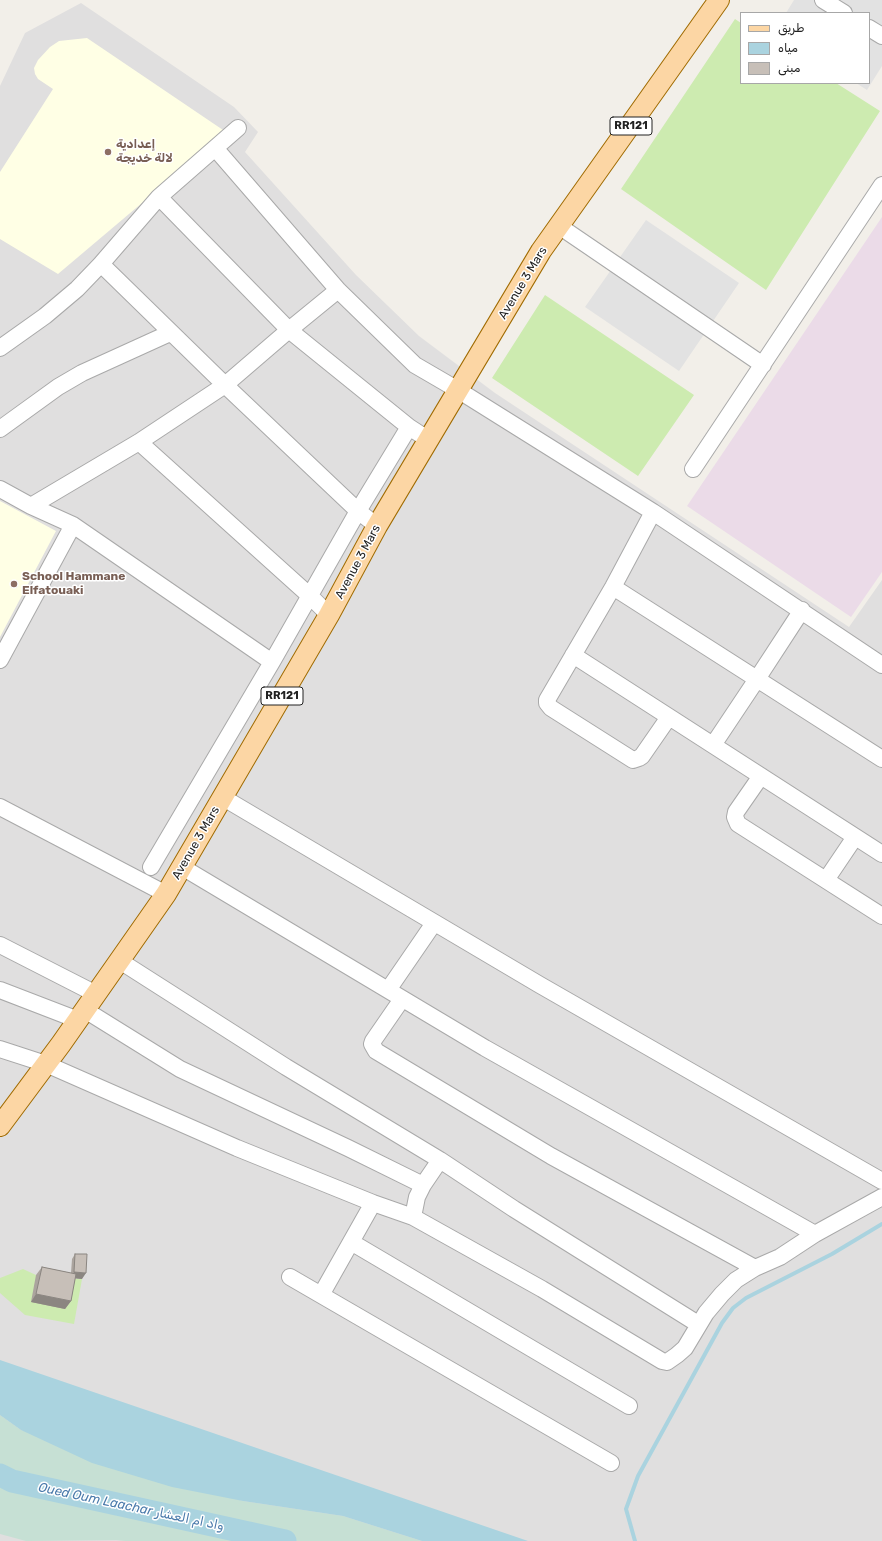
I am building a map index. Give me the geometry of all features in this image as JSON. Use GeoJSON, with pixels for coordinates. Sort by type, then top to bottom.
{"type":"FeatureCollection","features":[{"type":"Feature","properties":{"kind":"main road","name":"Avenue 3 Mars"},"geometry":{"type":"LineString","coordinates":[[0,1126],[120,961],[166,894],[329,615],[377,526],[541,252],[719,0]]}},
{"type":"Feature","properties":{"kind":"street"},"geometry":{"type":"LineString","coordinates":[[823,0],[842,12]]}},
{"type":"Feature","properties":{"kind":"street"},"geometry":{"type":"LineString","coordinates":[[870,29],[882,36]]}},
{"type":"Feature","properties":{"kind":"street"},"geometry":{"type":"LineString","coordinates":[[0,348],[45,316],[77,289],[101,264],[159,197],[238,128]]}},
{"type":"Feature","properties":{"kind":"street"},"geometry":{"type":"LineString","coordinates":[[216,148],[338,290],[415,365],[458,390],[653,512],[802,610],[882,665]]}},
{"type":"Feature","properties":{"kind":"street"},"geometry":{"type":"LineString","coordinates":[[693,468],[882,185]]}},
{"type":"Feature","properties":{"kind":"street"},"geometry":{"type":"LineString","coordinates":[[159,197],[289,330],[409,427],[429,440]]}},
{"type":"Feature","properties":{"kind":"street"},"geometry":{"type":"LineString","coordinates":[[559,226],[762,364]]}},
{"type":"Feature","properties":{"kind":"street"},"geometry":{"type":"LineString","coordinates":[[101,264],[170,333],[358,511],[377,526]]}},
{"type":"Feature","properties":{"kind":"street"},"geometry":{"type":"LineString","coordinates":[[31,506],[139,442],[225,385],[338,290]]}},
{"type":"Feature","properties":{"kind":"street"},"geometry":{"type":"LineString","coordinates":[[0,429],[58,387],[82,373],[170,333]]}},
{"type":"Feature","properties":{"kind":"street"},"geometry":{"type":"LineString","coordinates":[[151,867],[272,662],[358,511],[409,427]]}},
{"type":"Feature","properties":{"kind":"street"},"geometry":{"type":"LineString","coordinates":[[139,442],[310,596],[329,615]]}},
{"type":"Feature","properties":{"kind":"street"},"geometry":{"type":"LineString","coordinates":[[0,489],[31,506],[73,525],[272,662]]}},
{"type":"Feature","properties":{"kind":"street"},"geometry":{"type":"LineString","coordinates":[[653,512],[547,700],[547,703],[551,708],[633,760],[639,758],[669,717]]}},
{"type":"Feature","properties":{"kind":"street"},"geometry":{"type":"LineString","coordinates":[[0,660],[73,525]]}},
{"type":"Feature","properties":{"kind":"street"},"geometry":{"type":"LineString","coordinates":[[612,587],[882,759]]}},
{"type":"Feature","properties":{"kind":"street"},"geometry":{"type":"LineString","coordinates":[[713,745],[802,610]]}},
{"type":"Feature","properties":{"kind":"street"},"geometry":{"type":"LineString","coordinates":[[573,655],[882,854]]}},
{"type":"Feature","properties":{"kind":"street"},"geometry":{"type":"LineString","coordinates":[[761,776],[736,812],[736,821],[741,827],[882,916]]}},
{"type":"Feature","properties":{"kind":"street"},"geometry":{"type":"LineString","coordinates":[[222,797],[434,923],[882,1181]]}},
{"type":"Feature","properties":{"kind":"street"},"geometry":{"type":"LineString","coordinates":[[0,807],[166,894]]}},
{"type":"Feature","properties":{"kind":"street"},"geometry":{"type":"LineString","coordinates":[[826,880],[856,837]]}},
{"type":"Feature","properties":{"kind":"street"},"geometry":{"type":"LineString","coordinates":[[182,867],[485,1048],[815,1234]]}},
{"type":"Feature","properties":{"kind":"street"},"geometry":{"type":"LineString","coordinates":[[434,923],[395,994],[373,1041],[372,1044],[376,1051],[551,1156],[755,1268]]}},
{"type":"Feature","properties":{"kind":"street"},"geometry":{"type":"LineString","coordinates":[[0,945],[86,1008],[180,1069],[423,1185]]}},
{"type":"Feature","properties":{"kind":"street"},"geometry":{"type":"LineString","coordinates":[[120,961],[286,1067],[440,1160],[514,1209],[698,1324]]}},
{"type":"Feature","properties":{"kind":"street"},"geometry":{"type":"LineString","coordinates":[[0,990],[86,1008]]}},
{"type":"Feature","properties":{"kind":"street"},"geometry":{"type":"LineString","coordinates":[[0,1050],[46,1064],[237,1148],[373,1204],[414,1217],[542,1289],[662,1361],[667,1362],[677,1356],[684,1348],[698,1324],[722,1294],[736,1280],[755,1268],[780,1257],[815,1234],[882,1197]]}},
{"type":"Feature","properties":{"kind":"street"},"geometry":{"type":"LineString","coordinates":[[414,1217],[415,1206],[423,1185],[440,1160]]}},
{"type":"Feature","properties":{"kind":"street"},"geometry":{"type":"LineString","coordinates":[[321,1295],[373,1204]]}},
{"type":"Feature","properties":{"kind":"street"},"geometry":{"type":"LineString","coordinates":[[351,1242],[629,1406]]}},
{"type":"Feature","properties":{"kind":"street"},"geometry":{"type":"LineString","coordinates":[[290,1277],[611,1463]]}},
{"type":"Feature","properties":{"kind":"shaded area"},"geometry":{"type":"Polygon","coordinates":[[[794,0],[882,0],[882,66],[867,90],[858,84],[870,84],[870,12],[787,12],[794,0]]]}},
{"type":"Feature","properties":{"kind":"shaded area"},"geometry":{"type":"Polygon","coordinates":[[[81,3],[234,107],[258,132],[245,152],[356,275],[419,336],[495,393],[849,627],[882,580],[882,1541],[0,1541],[0,86],[25,33],[81,3]]]}},
{"type":"Feature","properties":{"kind":"shaded area","name":"إعدادية لالة خديجة"},"geometry":{"type":"Polygon","coordinates":[[[87,38],[226,132],[58,274],[0,239],[0,172],[53,89],[38,79],[35,74],[34,68],[38,60],[50,47],[59,41],[87,38]]]}},
{"type":"Feature","properties":{"kind":"shaded area"},"geometry":{"type":"Polygon","coordinates":[[[882,217],[882,572],[851,617],[687,506],[882,217]]]}},
{"type":"Feature","properties":{"kind":"shaded area"},"geometry":{"type":"Polygon","coordinates":[[[646,220],[739,283],[679,371],[585,307],[646,220]]]}},
{"type":"Feature","properties":{"kind":"shaded area","name":"School Hammane Elfatouaki"},"geometry":{"type":"Polygon","coordinates":[[[0,501],[56,531],[0,637],[0,501]]]}},
{"type":"Feature","properties":{"kind":"shaded area"},"geometry":{"type":"Polygon","coordinates":[[[0,1415],[21,1430],[243,1501],[343,1516],[422,1541],[26,1541],[0,1534],[0,1415]]]}},
{"type":"Feature","properties":{"kind":"green space"},"geometry":{"type":"Polygon","coordinates":[[[735,19],[740,22],[740,84],[838,84],[880,111],[766,290],[621,189],[735,19]]]}},
{"type":"Feature","properties":{"kind":"green space"},"geometry":{"type":"Polygon","coordinates":[[[545,295],[694,395],[638,476],[492,378],[545,295]]]}},
{"type":"Feature","properties":{"kind":"green space"},"geometry":{"type":"Polygon","coordinates":[[[23,1269],[36,1275],[82,1279],[74,1324],[25,1315],[0,1293],[0,1278],[23,1269]]]}},
{"type":"Feature","properties":{"kind":"water"},"geometry":{"type":"Polygon","coordinates":[[[0,1360],[528,1541],[422,1541],[343,1516],[243,1501],[172,1487],[92,1463],[21,1430],[0,1415],[0,1360]]]}},
{"type":"Feature","properties":{"kind":"building"},"geometry":{"type":"Polygon","coordinates":[[[75,1254],[87,1254],[86,1273],[74,1272],[75,1254]]]}},
{"type":"Feature","properties":{"kind":"building"},"geometry":{"type":"Polygon","coordinates":[[[42,1267],[76,1274],[71,1301],[36,1294],[42,1267]]]}},
{"type":"Feature","properties":{"kind":"waterway"},"geometry":{"type":"LineString","coordinates":[[635,1541],[626,1509],[638,1476],[722,1323],[733,1308],[746,1298],[832,1254],[882,1224]]}},
{"type":"Feature","properties":{"kind":"waterway","name":"Oued Oum Laachar واد ام العشار"},"geometry":{"type":"LineString","coordinates":[[0,1475],[12,1481],[285,1541]]}},
{"type":"Feature","properties":{"kind":"place","name":"إعدادية لالة خديجة"},"geometry":{"type":"Point","coordinates":[108,152]}},
{"type":"Feature","properties":{"kind":"place","name":"School Hammane Elfatouaki"},"geometry":{"type":"Point","coordinates":[14,584]}}]}
